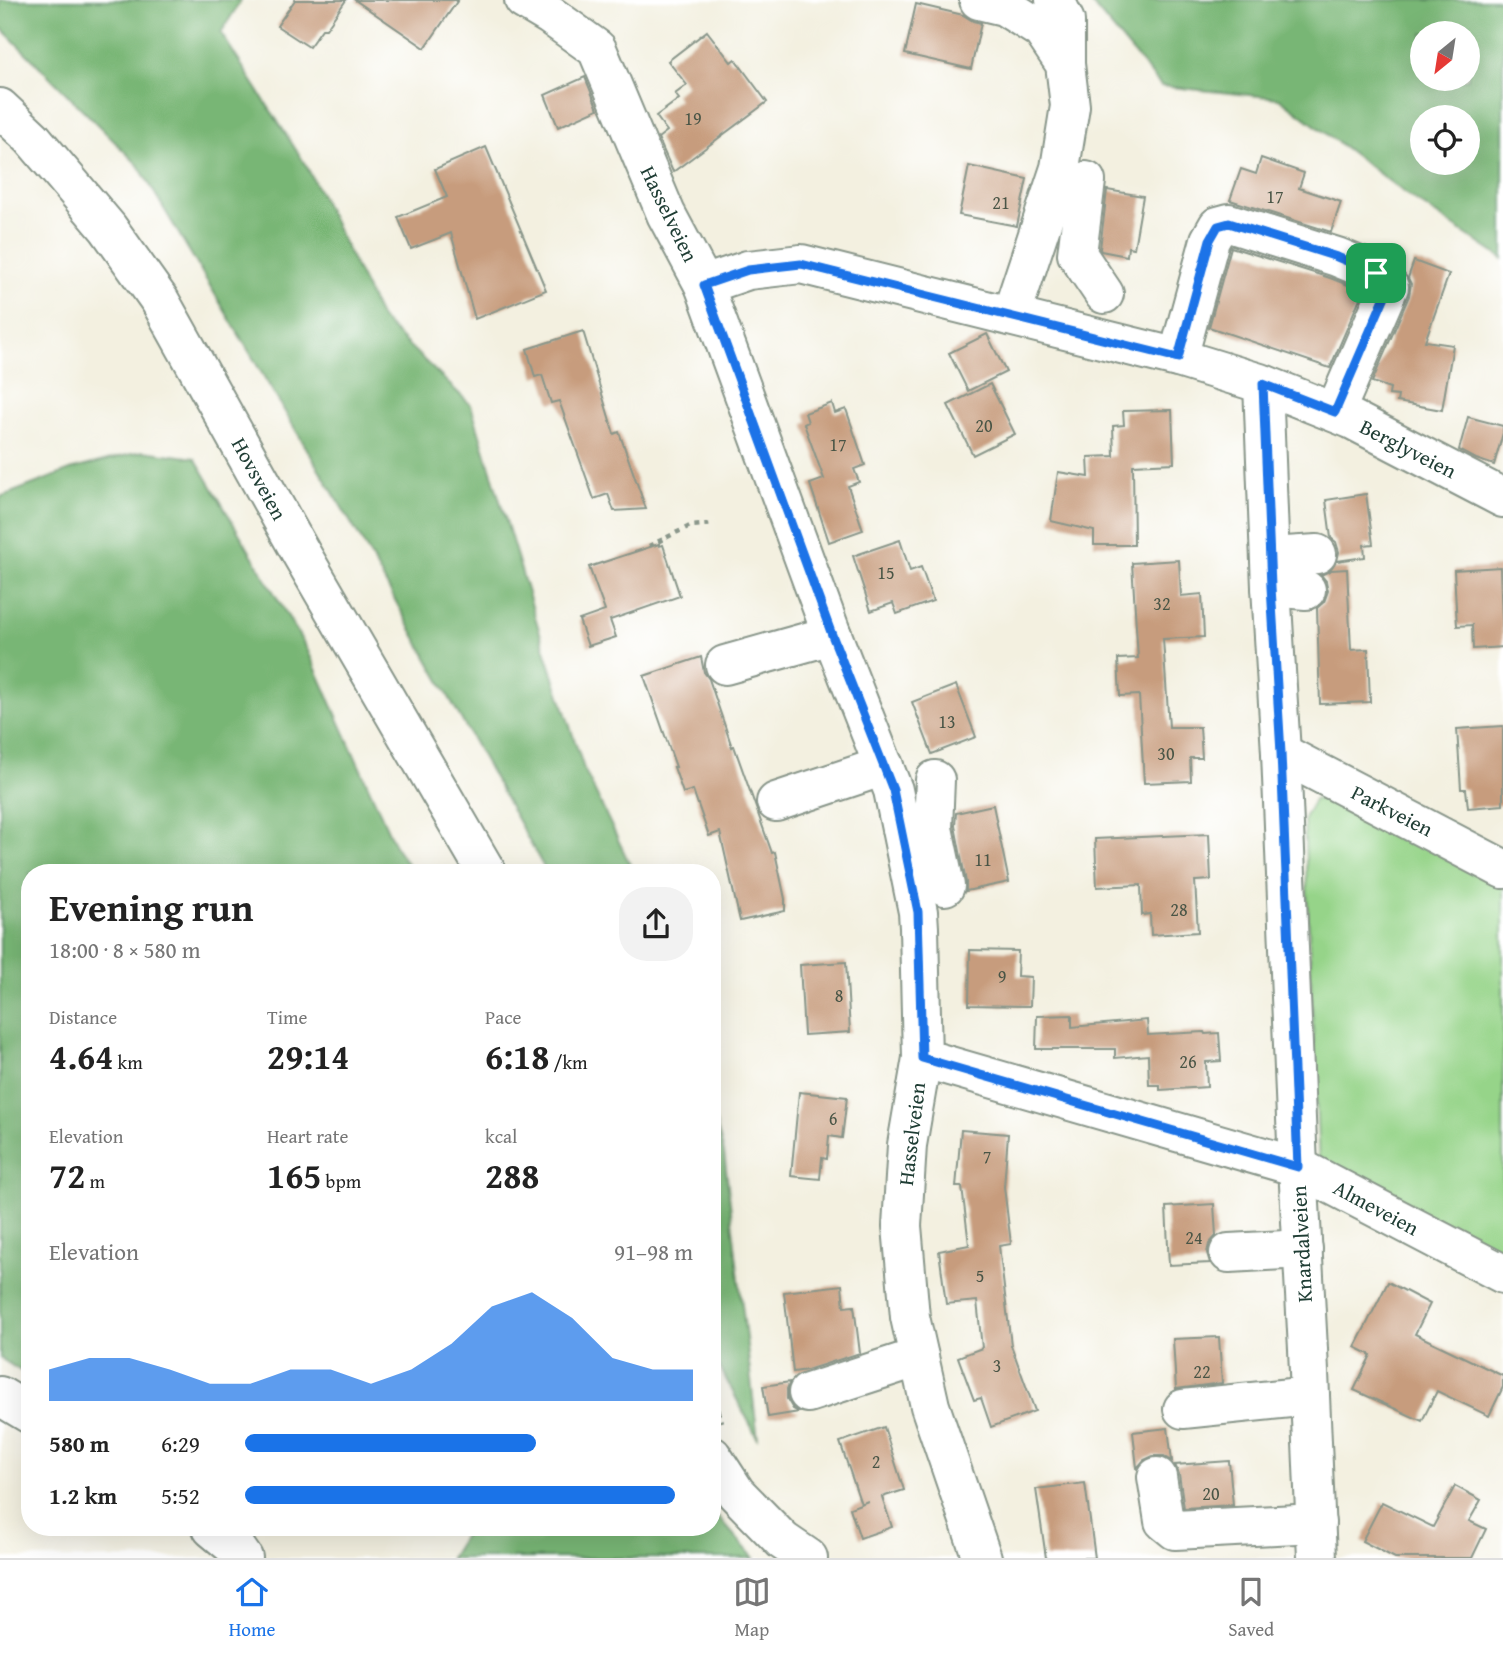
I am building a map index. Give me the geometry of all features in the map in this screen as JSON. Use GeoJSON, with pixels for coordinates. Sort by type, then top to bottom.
{"type":"FeatureCollection","features":[{"type":"Feature","properties":{"kind":"street","name":"Hasselveien"},"geometry":{"type":"LineString","coordinates":[[524,0],[597,49],[666,214],[704,285],[832,635],[888,778],[918,912],[922,1058],[907,1145],[902,1226],[911,1317],[930,1406],[982,1558]]}},
{"type":"Feature","properties":{"kind":"street"},"geometry":{"type":"LineString","coordinates":[[979,0],[1004,6],[1042,30],[1065,64]]}},
{"type":"Feature","properties":{"kind":"street"},"geometry":{"type":"LineString","coordinates":[[1001,313],[1060,167],[1070,106],[1065,64],[1065,21],[1055,0]]}},
{"type":"Feature","properties":{"kind":"street","name":"Hovsveien"},"geometry":{"type":"LineString","coordinates":[[0,108],[32,138],[108,228],[160,301],[302,555],[482,864]]}},
{"type":"Feature","properties":{"kind":"street"},"geometry":{"type":"LineString","coordinates":[[1086,181],[1077,254],[1107,280],[1092,336]]}},
{"type":"Feature","properties":{"kind":"street"},"geometry":{"type":"LineString","coordinates":[[1178,358],[1210,240],[1218,226],[1229,223],[1337,257],[1376,273],[1389,287],[1335,412]]}},
{"type":"Feature","properties":{"kind":"street"},"geometry":{"type":"LineString","coordinates":[[1001,313],[1009,248]]}},
{"type":"Feature","properties":{"kind":"street","name":"Berglyveien"},"geometry":{"type":"LineString","coordinates":[[704,285],[748,270],[801,264],[1178,358],[1263,384],[1335,412],[1503,498]]}},
{"type":"Feature","properties":{"kind":"street","name":"Knardalveien"},"geometry":{"type":"LineString","coordinates":[[1263,384],[1291,572],[1281,753],[1316,1541]]}},
{"type":"Feature","properties":{"kind":"street"},"geometry":{"type":"LineString","coordinates":[[725,665],[832,635]]}},
{"type":"Feature","properties":{"kind":"street","name":"Parkveien"},"geometry":{"type":"LineString","coordinates":[[1281,753],[1503,869]]}},
{"type":"Feature","properties":{"kind":"street"},"geometry":{"type":"LineString","coordinates":[[776,802],[888,778],[937,780],[933,828],[945,886]]}},
{"type":"Feature","properties":{"kind":"street","name":"Almeveien"},"geometry":{"type":"LineString","coordinates":[[922,1058],[1298,1167],[1503,1274]]}},
{"type":"Feature","properties":{"kind":"street"},"geometry":{"type":"LineString","coordinates":[[1229,1253],[1303,1249]]}},
{"type":"Feature","properties":{"kind":"street"},"geometry":{"type":"LineString","coordinates":[[808,1393],[919,1357]]}},
{"type":"Feature","properties":{"kind":"street"},"geometry":{"type":"LineString","coordinates":[[0,1396],[21,1409]]}},
{"type":"Feature","properties":{"kind":"street"},"geometry":{"type":"LineString","coordinates":[[1183,1409],[1310,1396]]}},
{"type":"Feature","properties":{"kind":"street"},"geometry":{"type":"LineString","coordinates":[[721,1470],[736,1493],[783,1541],[807,1558]]}},
{"type":"Feature","properties":{"kind":"street"},"geometry":{"type":"LineString","coordinates":[[1157,1477],[1164,1521],[1175,1530],[1316,1541]]}},
{"type":"Feature","properties":{"kind":"street"},"geometry":{"type":"LineString","coordinates":[[222,1536],[243,1558]]}},
{"type":"Feature","properties":{"kind":"path"},"geometry":{"type":"LineString","coordinates":[[649,546],[690,526],[714,524]]}},
{"type":"Feature","properties":{"kind":"green space"},"geometry":{"type":"Polygon","coordinates":[[[0,0],[241,0],[221,33],[307,167],[381,319],[471,405],[584,769],[630,864],[542,864],[366,548],[138,165],[0,27],[0,0]]]}},
{"type":"Feature","properties":{"kind":"green space"},"geometry":{"type":"Polygon","coordinates":[[[1087,0],[1503,0],[1503,259],[1410,197],[1279,98],[1161,86],[1087,0]]]}},
{"type":"Feature","properties":{"kind":"green space"},"geometry":{"type":"Polygon","coordinates":[[[143,451],[195,458],[307,649],[396,848],[408,864],[21,864],[21,1371],[0,1358],[0,497],[73,469],[143,451]]]}},
{"type":"Feature","properties":{"kind":"green space"},"geometry":{"type":"Polygon","coordinates":[[[1329,796],[1503,885],[1503,1259],[1319,1166],[1304,818],[1314,800],[1329,796]]]}},
{"type":"Feature","properties":{"kind":"green space"},"geometry":{"type":"Polygon","coordinates":[[[721,1142],[724,1153],[758,1439],[721,1370],[721,1142]]]}},
{"type":"Feature","properties":{"kind":"green space"},"geometry":{"type":"Polygon","coordinates":[[[721,1520],[754,1558],[450,1558],[464,1536],[721,1536],[721,1520]]]}},
{"type":"Feature","properties":{"kind":"building"},"geometry":{"type":"Polygon","coordinates":[[[295,0],[346,0],[326,29],[322,29],[309,47],[277,26],[295,0]]]}},
{"type":"Feature","properties":{"kind":"building"},"geometry":{"type":"Polygon","coordinates":[[[355,0],[458,0],[425,48],[355,0]]]}},
{"type":"Feature","properties":{"kind":"building"},"geometry":{"type":"Polygon","coordinates":[[[916,4],[963,15],[981,23],[971,69],[905,54],[916,4]]]}},
{"type":"Feature","properties":{"kind":"building"},"geometry":{"type":"Polygon","coordinates":[[[707,31],[731,62],[735,59],[767,102],[673,172],[658,138],[667,131],[656,116],[679,99],[675,94],[687,85],[668,61],[707,31]]]}},
{"type":"Feature","properties":{"kind":"building"},"geometry":{"type":"Polygon","coordinates":[[[585,77],[598,109],[558,127],[545,95],[585,77]]]}},
{"type":"Feature","properties":{"kind":"building"},"geometry":{"type":"Polygon","coordinates":[[[486,147],[546,290],[475,319],[451,233],[411,249],[398,217],[447,197],[435,169],[486,147]]]}},
{"type":"Feature","properties":{"kind":"building"},"geometry":{"type":"Polygon","coordinates":[[[1261,158],[1304,173],[1299,188],[1341,202],[1331,232],[1230,200],[1241,169],[1256,174],[1261,158]]]}},
{"type":"Feature","properties":{"kind":"building"},"geometry":{"type":"Polygon","coordinates":[[[969,166],[1027,179],[1017,226],[959,215],[969,166]]]}},
{"type":"Feature","properties":{"kind":"building"},"geometry":{"type":"Polygon","coordinates":[[[1107,190],[1143,196],[1134,248],[1128,247],[1127,256],[1100,249],[1107,190]]]}},
{"type":"Feature","properties":{"kind":"building"},"geometry":{"type":"Polygon","coordinates":[[[1231,247],[1363,291],[1330,368],[1209,327],[1231,247]]]}},
{"type":"Feature","properties":{"kind":"building"},"geometry":{"type":"Polygon","coordinates":[[[1414,261],[1449,274],[1425,341],[1453,345],[1442,410],[1397,402],[1398,396],[1389,395],[1390,388],[1372,382],[1409,296],[1411,284],[1408,278],[1414,261]]]}},
{"type":"Feature","properties":{"kind":"building"},"geometry":{"type":"Polygon","coordinates":[[[583,331],[614,434],[619,432],[646,509],[614,511],[608,494],[594,499],[559,401],[551,403],[542,375],[535,377],[527,349],[583,331]]]}},
{"type":"Feature","properties":{"kind":"building"},"geometry":{"type":"Polygon","coordinates":[[[987,334],[1006,372],[968,391],[949,353],[987,334]]]}},
{"type":"Feature","properties":{"kind":"building"},"geometry":{"type":"Polygon","coordinates":[[[990,384],[1015,434],[973,455],[948,405],[990,384]]]}},
{"type":"Feature","properties":{"kind":"building"},"geometry":{"type":"Polygon","coordinates":[[[832,403],[835,413],[846,409],[865,465],[854,469],[859,482],[848,486],[863,530],[829,542],[810,484],[824,479],[804,424],[808,422],[805,413],[832,403]]]}},
{"type":"Feature","properties":{"kind":"building"},"geometry":{"type":"Polygon","coordinates":[[[1172,410],[1174,463],[1133,465],[1134,545],[1094,545],[1094,531],[1051,521],[1058,472],[1089,477],[1088,457],[1114,456],[1113,426],[1124,425],[1123,411],[1172,410]]]}},
{"type":"Feature","properties":{"kind":"building"},"geometry":{"type":"Polygon","coordinates":[[[1468,417],[1503,426],[1494,465],[1459,450],[1468,417]]]}},
{"type":"Feature","properties":{"kind":"building"},"geometry":{"type":"Polygon","coordinates":[[[1366,494],[1373,544],[1364,545],[1365,557],[1337,561],[1339,552],[1336,542],[1331,538],[1326,500],[1366,494]]]}},
{"type":"Feature","properties":{"kind":"building"},"geometry":{"type":"Polygon","coordinates":[[[900,540],[910,571],[921,567],[933,601],[897,614],[893,603],[871,611],[853,556],[900,540]]]}},
{"type":"Feature","properties":{"kind":"building"},"geometry":{"type":"Polygon","coordinates":[[[663,545],[680,596],[610,620],[616,637],[588,646],[579,620],[605,611],[589,567],[663,545]]]}},
{"type":"Feature","properties":{"kind":"building"},"geometry":{"type":"Polygon","coordinates":[[[1179,560],[1181,596],[1202,594],[1204,637],[1163,639],[1169,727],[1200,727],[1202,758],[1190,758],[1191,781],[1144,783],[1139,695],[1120,696],[1118,659],[1138,658],[1132,563],[1179,560]]]}},
{"type":"Feature","properties":{"kind":"building"},"geometry":{"type":"Polygon","coordinates":[[[1500,567],[1503,647],[1473,649],[1472,625],[1457,626],[1454,570],[1500,567]]]}},
{"type":"Feature","properties":{"kind":"building"},"geometry":{"type":"Polygon","coordinates":[[[1347,569],[1351,650],[1368,649],[1370,702],[1320,704],[1317,608],[1324,602],[1328,591],[1326,581],[1321,575],[1331,570],[1347,569]]]}},
{"type":"Feature","properties":{"kind":"building"},"geometry":{"type":"Polygon","coordinates":[[[701,657],[704,672],[709,679],[772,853],[775,852],[785,911],[740,921],[720,832],[709,836],[693,790],[683,793],[674,767],[644,676],[701,657]]]}},
{"type":"Feature","properties":{"kind":"building"},"geometry":{"type":"Polygon","coordinates":[[[956,685],[976,737],[932,754],[912,702],[956,685]]]}},
{"type":"Feature","properties":{"kind":"building"},"geometry":{"type":"Polygon","coordinates":[[[1503,726],[1503,805],[1468,808],[1466,789],[1461,789],[1457,729],[1503,726]]]}},
{"type":"Feature","properties":{"kind":"building"},"geometry":{"type":"Polygon","coordinates":[[[993,805],[1009,882],[966,891],[955,826],[956,813],[993,805]]]}},
{"type":"Feature","properties":{"kind":"building"},"geometry":{"type":"Polygon","coordinates":[[[1209,834],[1211,880],[1195,881],[1198,932],[1151,935],[1150,914],[1142,915],[1141,885],[1097,887],[1095,839],[1209,834]]]}},
{"type":"Feature","properties":{"kind":"building"},"geometry":{"type":"Polygon","coordinates":[[[970,950],[1018,951],[1017,976],[1031,977],[1030,1006],[969,1005],[970,950]]]}},
{"type":"Feature","properties":{"kind":"building"},"geometry":{"type":"Polygon","coordinates":[[[846,962],[850,1032],[804,1035],[800,965],[846,962]]]}},
{"type":"Feature","properties":{"kind":"building"},"geometry":{"type":"Polygon","coordinates":[[[1072,1015],[1072,1027],[1147,1020],[1148,1035],[1219,1033],[1221,1061],[1206,1062],[1207,1087],[1160,1090],[1160,1085],[1149,1085],[1148,1055],[1115,1058],[1115,1049],[1036,1049],[1037,1016],[1072,1015]]]}},
{"type":"Feature","properties":{"kind":"building"},"geometry":{"type":"Polygon","coordinates":[[[799,1092],[847,1097],[842,1138],[829,1136],[827,1159],[822,1158],[820,1179],[791,1176],[799,1092]]]}},
{"type":"Feature","properties":{"kind":"building"},"geometry":{"type":"Polygon","coordinates":[[[961,1130],[1008,1134],[1004,1187],[1011,1244],[999,1246],[1011,1345],[1035,1411],[991,1427],[981,1398],[974,1400],[958,1357],[982,1348],[977,1301],[946,1304],[939,1251],[969,1245],[962,1187],[956,1187],[961,1130]]]}},
{"type":"Feature","properties":{"kind":"building"},"geometry":{"type":"Polygon","coordinates":[[[1214,1204],[1216,1236],[1209,1244],[1207,1253],[1210,1263],[1169,1265],[1166,1207],[1214,1204]]]}},
{"type":"Feature","properties":{"kind":"building"},"geometry":{"type":"Polygon","coordinates":[[[1388,1282],[1430,1304],[1415,1334],[1503,1376],[1503,1387],[1489,1416],[1437,1391],[1422,1421],[1354,1390],[1371,1355],[1355,1347],[1388,1282]]]}},
{"type":"Feature","properties":{"kind":"building"},"geometry":{"type":"Polygon","coordinates":[[[842,1285],[844,1307],[854,1306],[860,1353],[793,1372],[784,1292],[842,1285]]]}},
{"type":"Feature","properties":{"kind":"building"},"geometry":{"type":"Polygon","coordinates":[[[1219,1337],[1222,1383],[1176,1389],[1173,1339],[1219,1337]]]}},
{"type":"Feature","properties":{"kind":"building"},"geometry":{"type":"Polygon","coordinates":[[[790,1382],[787,1399],[793,1409],[799,1412],[768,1417],[763,1386],[790,1382]]]}},
{"type":"Feature","properties":{"kind":"building"},"geometry":{"type":"Polygon","coordinates":[[[884,1427],[904,1490],[882,1497],[892,1527],[860,1538],[850,1508],[861,1504],[840,1442],[884,1427]]]}},
{"type":"Feature","properties":{"kind":"building"},"geometry":{"type":"Polygon","coordinates":[[[1168,1428],[1172,1461],[1164,1456],[1153,1456],[1144,1460],[1137,1468],[1133,1432],[1168,1428]]]}},
{"type":"Feature","properties":{"kind":"building"},"geometry":{"type":"Polygon","coordinates":[[[1229,1461],[1233,1505],[1184,1508],[1175,1465],[1229,1461]]]}},
{"type":"Feature","properties":{"kind":"building"},"geometry":{"type":"Polygon","coordinates":[[[1085,1483],[1095,1558],[1046,1558],[1036,1489],[1085,1483]]]}},
{"type":"Feature","properties":{"kind":"building"},"geometry":{"type":"Polygon","coordinates":[[[1455,1486],[1481,1500],[1469,1521],[1486,1529],[1472,1558],[1395,1558],[1362,1541],[1382,1502],[1433,1527],[1455,1486]]]}},
{"type":"Feature","properties":{"kind":"route"},"geometry":{"type":"LineString","coordinates":[[1229,223],[1337,257],[1376,273],[1389,287],[1335,412],[1263,384],[1298,1167],[922,1058],[918,912],[893,790],[832,635],[704,285],[748,270],[801,264],[1178,358],[1210,240],[1218,226],[1229,223]]}}]}
